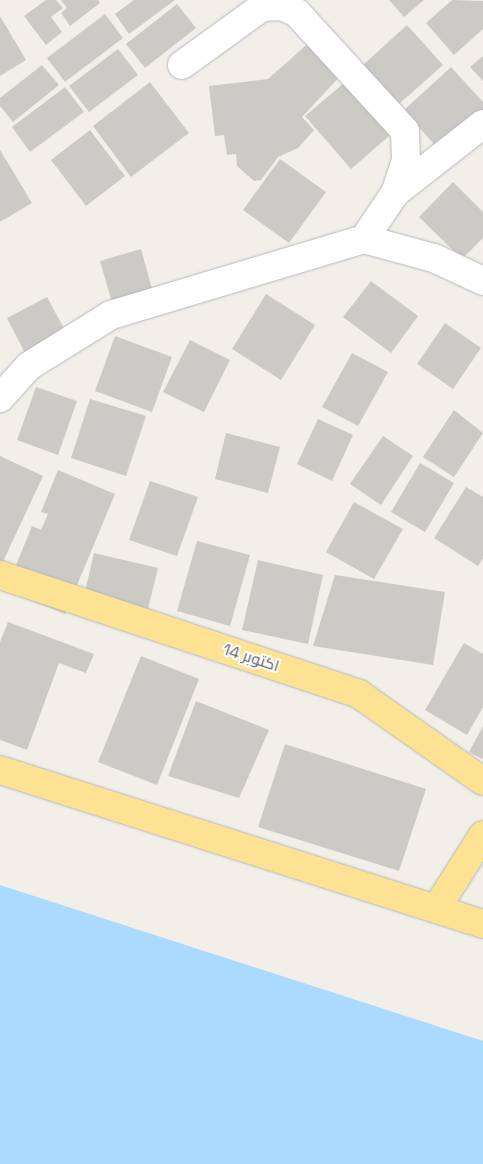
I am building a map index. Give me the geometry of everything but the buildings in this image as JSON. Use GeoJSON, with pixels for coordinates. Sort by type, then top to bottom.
{"type":"FeatureCollection","features":[{"type":"Feature","properties":{"kind":"highway","name":"14 اكتوبر"},"geometry":{"type":"LineString","coordinates":[[0,575],[359,694],[483,781]]}},
{"type":"Feature","properties":{"kind":"highway"},"geometry":{"type":"LineString","coordinates":[[0,770],[438,906],[483,924]]}},
{"type":"Feature","properties":{"kind":"highway"},"geometry":{"type":"LineString","coordinates":[[438,906],[483,836]]}},
{"type":"Feature","properties":{"kind":"street"},"geometry":{"type":"LineString","coordinates":[[182,65],[262,7],[282,6],[297,13],[405,131],[406,160],[395,193],[364,239]]}},
{"type":"Feature","properties":{"kind":"street"},"geometry":{"type":"LineString","coordinates":[[395,193],[483,124]]}},
{"type":"Feature","properties":{"kind":"street"},"geometry":{"type":"LineString","coordinates":[[0,398],[29,366],[111,315],[364,239],[434,258],[483,281]]}},
{"type":"Feature","properties":{"kind":"water"},"geometry":{"type":"Polygon","coordinates":[[[0,885],[483,1041],[483,1164],[0,1164],[0,885]]]}}]}
